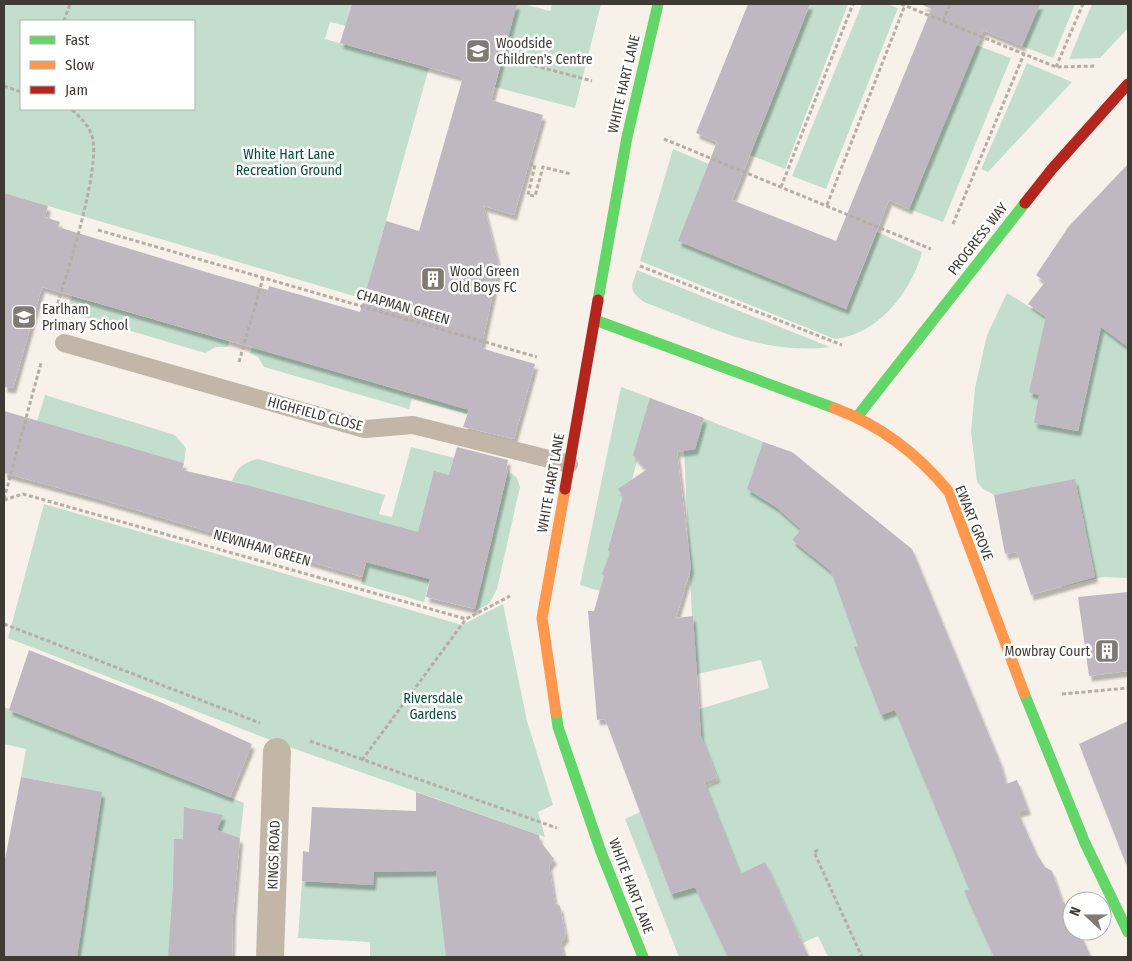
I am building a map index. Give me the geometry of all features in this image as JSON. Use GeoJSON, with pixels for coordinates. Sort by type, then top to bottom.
{"type":"FeatureCollection","features":[{"type":"Feature","properties":{"kind":"street","name":"WHITE HART LANE"},"geometry":{"type":"LineString","coordinates":[[643,957],[601,852],[558,727],[542,618],[627,137],[658,4]]}},
{"type":"Feature","properties":{"kind":"street","name":"PROGRESS WAY"},"geometry":{"type":"LineString","coordinates":[[858,417],[1052,169],[1128,84]]}},
{"type":"Feature","properties":{"kind":"street","name":"EWART GROVE"},"geometry":{"type":"LineString","coordinates":[[595,320],[858,417],[882,430],[930,468],[948,492],[1012,666],[1105,890],[1128,932]]}},
{"type":"Feature","properties":{"kind":"street","name":"KINGS ROAD"},"geometry":{"type":"LineString","coordinates":[[270,957],[277,752]]}},
{"type":"Feature","properties":{"kind":"lane","name":"HIGHFIELD CLOSE"},"geometry":{"type":"LineString","coordinates":[[64,342],[230,392],[365,429],[413,425],[570,464]]}},
{"type":"Feature","properties":{"kind":"path"},"geometry":{"type":"LineString","coordinates":[[64,20],[70,4]]}},
{"type":"Feature","properties":{"kind":"path"},"geometry":{"type":"LineString","coordinates":[[781,187],[853,4]]}},
{"type":"Feature","properties":{"kind":"path"},"geometry":{"type":"LineString","coordinates":[[943,21],[950,4]]}},
{"type":"Feature","properties":{"kind":"path"},"geometry":{"type":"LineString","coordinates":[[1056,67],[1083,4]]}},
{"type":"Feature","properties":{"kind":"path"},"geometry":{"type":"LineString","coordinates":[[827,205],[903,5],[1056,67],[1103,66]]}},
{"type":"Feature","properties":{"kind":"path"},"geometry":{"type":"LineString","coordinates":[[953,224],[1024,54]]}},
{"type":"Feature","properties":{"kind":"path"},"geometry":{"type":"LineString","coordinates":[[503,57],[592,81]]}},
{"type":"Feature","properties":{"kind":"path"},"geometry":{"type":"LineString","coordinates":[[4,86],[20,92]]}},
{"type":"Feature","properties":{"kind":"path"},"geometry":{"type":"LineString","coordinates":[[52,326],[82,214],[94,160],[92,137],[85,122],[72,110]]}},
{"type":"Feature","properties":{"kind":"path"},"geometry":{"type":"LineString","coordinates":[[664,139],[931,249]]}},
{"type":"Feature","properties":{"kind":"path"},"geometry":{"type":"LineString","coordinates":[[529,164],[535,165],[528,195],[535,196],[543,167],[571,174]]}},
{"type":"Feature","properties":{"kind":"path","name":"CHAPMAN GREEN"},"geometry":{"type":"LineString","coordinates":[[98,230],[537,357]]}},
{"type":"Feature","properties":{"kind":"path"},"geometry":{"type":"LineString","coordinates":[[633,263],[842,345]]}},
{"type":"Feature","properties":{"kind":"path"},"geometry":{"type":"LineString","coordinates":[[230,392],[262,278]]}},
{"type":"Feature","properties":{"kind":"path"},"geometry":{"type":"LineString","coordinates":[[4,500],[44,354]]}},
{"type":"Feature","properties":{"kind":"path","name":"NEWNHAM GREEN"},"geometry":{"type":"LineString","coordinates":[[4,500],[23,494],[466,619]]}},
{"type":"Feature","properties":{"kind":"path"},"geometry":{"type":"LineString","coordinates":[[362,760],[466,619],[510,596]]}},
{"type":"Feature","properties":{"kind":"path"},"geometry":{"type":"LineString","coordinates":[[1057,695],[1128,688]]}},
{"type":"Feature","properties":{"kind":"path"},"geometry":{"type":"LineString","coordinates":[[818,850],[814,852],[862,957]]}},
{"type":"Feature","properties":{"kind":"green space","name":"White Hart Lane Recreation Ground"},"geometry":{"type":"Polygon","coordinates":[[[4,4],[352,4],[346,26],[330,22],[325,39],[429,68],[364,299],[4,193],[4,4]]]}},
{"type":"Feature","properties":{"kind":"green space"},"geometry":{"type":"Polygon","coordinates":[[[496,4],[523,4],[550,11],[552,4],[601,4],[575,108],[495,87],[506,46],[487,40],[496,4]]]}},
{"type":"Feature","properties":{"kind":"green space"},"geometry":{"type":"Polygon","coordinates":[[[810,4],[848,4],[785,169],[750,155],[810,4]]]}},
{"type":"Feature","properties":{"kind":"green space"},"geometry":{"type":"Polygon","coordinates":[[[862,4],[887,4],[898,8],[826,189],[792,176],[862,4]]]}},
{"type":"Feature","properties":{"kind":"green space"},"geometry":{"type":"Polygon","coordinates":[[[1039,4],[1075,4],[1053,58],[1022,46],[1039,4]]]}},
{"type":"Feature","properties":{"kind":"green space"},"geometry":{"type":"Polygon","coordinates":[[[1092,4],[1128,4],[1128,28],[1100,58],[1069,59],[1092,4]]]}},
{"type":"Feature","properties":{"kind":"green space"},"geometry":{"type":"Polygon","coordinates":[[[976,45],[1011,58],[943,222],[909,209],[976,45]]]}},
{"type":"Feature","properties":{"kind":"green space"},"geometry":{"type":"Polygon","coordinates":[[[1027,63],[1072,82],[988,172],[981,169],[1027,63]]]}},
{"type":"Feature","properties":{"kind":"green space"},"geometry":{"type":"Polygon","coordinates":[[[673,149],[709,164],[679,241],[846,309],[877,232],[922,252],[917,267],[901,296],[879,320],[851,336],[835,339],[640,261],[673,149]]]}},
{"type":"Feature","properties":{"kind":"green space"},"geometry":{"type":"Polygon","coordinates":[[[1116,263],[1128,272],[1128,578],[1103,577],[1062,587],[1026,489],[994,495],[983,489],[977,482],[971,432],[975,388],[987,335],[1007,293],[1065,329],[1116,263]],[[1096,347],[1043,424],[1078,431],[1096,347]]]}},
{"type":"Feature","properties":{"kind":"green space"},"geometry":{"type":"Polygon","coordinates":[[[637,270],[830,347],[805,349],[758,343],[712,329],[644,302],[635,294],[632,288],[637,270]]]}},
{"type":"Feature","properties":{"kind":"green space"},"geometry":{"type":"Polygon","coordinates":[[[72,296],[229,341],[228,347],[216,347],[205,353],[67,312],[72,296]]]}},
{"type":"Feature","properties":{"kind":"green space"},"geometry":{"type":"Polygon","coordinates":[[[431,332],[483,348],[467,414],[412,399],[409,409],[264,367],[258,357],[250,353],[252,347],[413,394],[431,332]]]}},
{"type":"Feature","properties":{"kind":"green space"},"geometry":{"type":"Polygon","coordinates":[[[621,387],[653,399],[603,592],[580,585],[621,387]]]}},
{"type":"Feature","properties":{"kind":"green space"},"geometry":{"type":"Polygon","coordinates":[[[45,395],[175,435],[186,448],[184,463],[37,421],[45,395]]]}},
{"type":"Feature","properties":{"kind":"green space"},"geometry":{"type":"Polygon","coordinates":[[[682,410],[774,446],[782,483],[818,507],[792,540],[819,561],[837,558],[1013,957],[828,957],[818,936],[803,943],[765,863],[732,878],[699,791],[719,781],[690,712],[769,688],[761,660],[697,674],[693,637],[682,410]]]}},
{"type":"Feature","properties":{"kind":"green space"},"geometry":{"type":"Polygon","coordinates":[[[411,447],[459,459],[455,476],[434,472],[430,579],[424,602],[361,584],[371,544],[279,494],[232,481],[241,466],[258,459],[385,495],[379,514],[392,517],[411,447]]]}},
{"type":"Feature","properties":{"kind":"green space"},"geometry":{"type":"Polygon","coordinates":[[[508,470],[517,478],[520,487],[497,589],[489,604],[474,611],[508,470]]]}},
{"type":"Feature","properties":{"kind":"green space","name":"Riversdale Gardens"},"geometry":{"type":"Polygon","coordinates":[[[44,504],[462,625],[503,604],[527,721],[553,805],[538,812],[545,837],[278,743],[8,638],[44,504]]]}},
{"type":"Feature","properties":{"kind":"green space"},"geometry":{"type":"Polygon","coordinates":[[[4,707],[244,803],[240,838],[195,823],[188,957],[36,957],[65,785],[21,777],[26,749],[4,744],[4,707]]]}},
{"type":"Feature","properties":{"kind":"green space"},"geometry":{"type":"Polygon","coordinates":[[[640,812],[671,894],[696,887],[728,957],[679,957],[625,819],[640,812]]]}},
{"type":"Feature","properties":{"kind":"green space"},"geometry":{"type":"Polygon","coordinates":[[[469,862],[483,957],[370,957],[370,942],[298,938],[302,881],[343,883],[371,865],[469,862]]]}},
{"type":"Feature","properties":{"kind":"building"},"geometry":{"type":"Polygon","coordinates":[[[352,4],[517,4],[491,100],[543,115],[514,215],[484,206],[499,266],[481,348],[535,364],[514,439],[463,427],[469,410],[42,287],[13,388],[4,387],[4,193],[48,206],[45,217],[60,222],[58,227],[268,290],[269,286],[360,312],[386,221],[419,231],[463,77],[340,43],[352,4]]]}},
{"type":"Feature","properties":{"kind":"building"},"geometry":{"type":"Polygon","coordinates":[[[748,4],[810,4],[732,200],[836,241],[931,9],[921,4],[1040,4],[1022,46],[983,30],[909,209],[889,200],[846,309],[678,241],[717,142],[696,133],[748,4]]]}},
{"type":"Feature","properties":{"kind":"building"},"geometry":{"type":"Polygon","coordinates":[[[1128,164],[1128,347],[1101,327],[1078,431],[1034,423],[1039,395],[1029,392],[1046,316],[1028,304],[1045,282],[1036,275],[1069,226],[1128,164]]]}},
{"type":"Feature","properties":{"kind":"building"},"geometry":{"type":"Polygon","coordinates":[[[650,398],[704,418],[695,449],[677,452],[691,568],[676,618],[693,616],[701,736],[717,777],[704,782],[740,874],[765,862],[809,957],[728,957],[695,887],[671,894],[605,719],[597,720],[588,611],[594,611],[604,576],[602,574],[610,553],[608,550],[623,496],[618,489],[646,470],[633,455],[650,398]]]}},
{"type":"Feature","properties":{"kind":"building"},"geometry":{"type":"Polygon","coordinates":[[[4,411],[184,463],[182,470],[247,485],[418,532],[434,471],[449,475],[457,447],[508,460],[506,470],[508,470],[475,609],[426,597],[430,579],[366,562],[362,577],[99,499],[4,473],[4,411]]]}},
{"type":"Feature","properties":{"kind":"building"},"geometry":{"type":"Polygon","coordinates":[[[763,442],[792,452],[912,549],[1000,762],[1006,784],[1017,780],[1028,809],[1018,812],[1036,853],[1045,867],[1052,871],[1062,900],[1062,941],[1084,941],[1091,957],[994,957],[964,891],[969,889],[895,710],[881,715],[854,647],[858,646],[831,571],[792,540],[801,529],[776,507],[747,489],[763,442]]]}},
{"type":"Feature","properties":{"kind":"building"},"geometry":{"type":"Polygon","coordinates":[[[1075,479],[1095,577],[1031,595],[1017,552],[1005,554],[994,495],[1075,479]]]}},
{"type":"Feature","properties":{"kind":"building","name":"Mowbray Court"},"geometry":{"type":"Polygon","coordinates":[[[1128,592],[1128,671],[1089,676],[1078,597],[1128,592]]]}},
{"type":"Feature","properties":{"kind":"building"},"geometry":{"type":"Polygon","coordinates":[[[29,650],[160,702],[252,744],[230,797],[9,710],[29,650]]]}},
{"type":"Feature","properties":{"kind":"building"},"geometry":{"type":"Polygon","coordinates":[[[1128,721],[1128,864],[1126,864],[1079,744],[1128,721]]]}},
{"type":"Feature","properties":{"kind":"building"},"geometry":{"type":"Polygon","coordinates":[[[21,777],[102,792],[77,957],[4,957],[4,864],[21,777]]]}},
{"type":"Feature","properties":{"kind":"building"},"geometry":{"type":"Polygon","coordinates":[[[416,792],[539,835],[540,841],[554,859],[549,865],[555,903],[560,906],[566,936],[561,942],[564,957],[446,957],[436,871],[374,872],[373,885],[302,881],[303,851],[309,852],[312,807],[416,811],[416,792]]]}},
{"type":"Feature","properties":{"kind":"building"},"geometry":{"type":"Polygon","coordinates":[[[184,807],[223,815],[217,830],[240,838],[233,914],[232,957],[168,957],[174,839],[183,839],[184,807]]]}},
{"type":"Feature","properties":{"kind":"traffic: fast"},"geometry":{"type":"LineString","coordinates":[[598,300],[627,137],[658,4]]}},
{"type":"Feature","properties":{"kind":"traffic: fast"},"geometry":{"type":"LineString","coordinates":[[857,417],[1025,203]]}},
{"type":"Feature","properties":{"kind":"traffic: fast"},"geometry":{"type":"LineString","coordinates":[[595,320],[834,408]]}},
{"type":"Feature","properties":{"kind":"traffic: fast"},"geometry":{"type":"LineString","coordinates":[[1024,693],[1085,843],[1128,932]]}},
{"type":"Feature","properties":{"kind":"traffic: fast"},"geometry":{"type":"LineString","coordinates":[[556,713],[558,727],[601,852],[643,957]]}},
{"type":"Feature","properties":{"kind":"traffic: slow"},"geometry":{"type":"LineString","coordinates":[[834,408],[867,423],[897,442],[924,465],[949,492],[1024,693]]}},
{"type":"Feature","properties":{"kind":"traffic: slow"},"geometry":{"type":"LineString","coordinates":[[556,713],[542,618],[565,489]]}},
{"type":"Feature","properties":{"kind":"traffic: jam"},"geometry":{"type":"LineString","coordinates":[[1025,203],[1052,169],[1128,84]]}},
{"type":"Feature","properties":{"kind":"traffic: jam"},"geometry":{"type":"LineString","coordinates":[[565,489],[598,300]]}},
{"type":"Feature","properties":{"kind":"place","name":"Woodside Children's Centre"},"geometry":{"type":"Point","coordinates":[478,51]}},
{"type":"Feature","properties":{"kind":"place","name":"Wood Green Old Boys FC"},"geometry":{"type":"Point","coordinates":[433,279]}},
{"type":"Feature","properties":{"kind":"place","name":"Earlham Primary School"},"geometry":{"type":"Point","coordinates":[24,317]}},
{"type":"Feature","properties":{"kind":"place","name":"Mowbray Court"},"geometry":{"type":"Point","coordinates":[1107,651]}}]}
